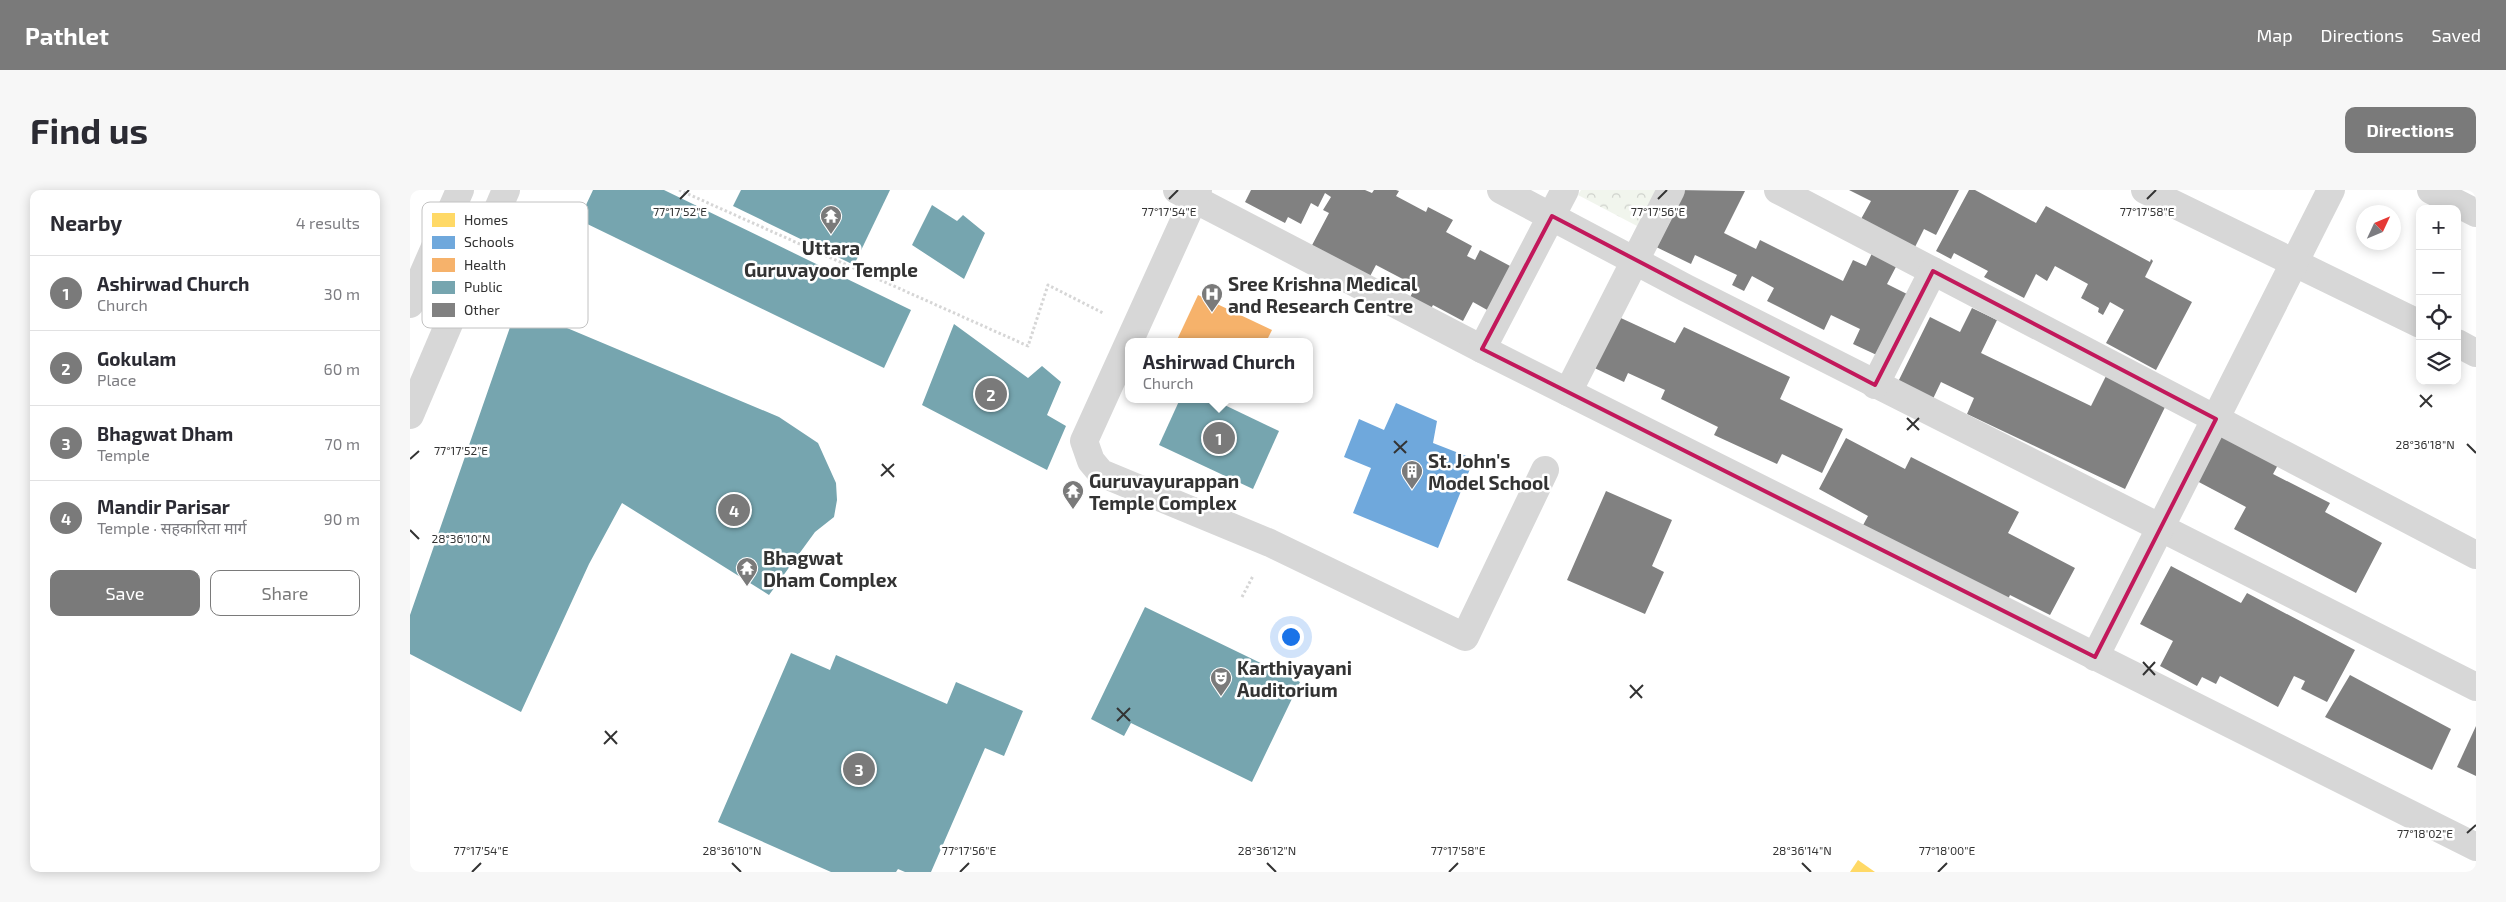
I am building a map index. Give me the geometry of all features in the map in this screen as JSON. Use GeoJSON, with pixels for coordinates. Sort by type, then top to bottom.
{"type":"FeatureCollection","features":[{"type":"Feature","properties":{"kind":"street"},"geometry":{"type":"LineString","coordinates":[[455,202],[460,190]]}},
{"type":"Feature","properties":{"kind":"street"},"geometry":{"type":"LineString","coordinates":[[501,202],[506,190]]}},
{"type":"Feature","properties":{"kind":"street"},"geometry":{"type":"LineString","coordinates":[[1501,190],[1635,262],[1875,385],[2476,687]]}},
{"type":"Feature","properties":{"kind":"street"},"geometry":{"type":"LineString","coordinates":[[1482,350],[1565,190]]}},
{"type":"Feature","properties":{"kind":"street"},"geometry":{"type":"LineString","coordinates":[[1568,392],[1671,190]]}},
{"type":"Feature","properties":{"kind":"street"},"geometry":{"type":"LineString","coordinates":[[1778,190],[2476,556]]}},
{"type":"Feature","properties":{"kind":"street"},"geometry":{"type":"LineString","coordinates":[[2145,190],[2416,322]]}},
{"type":"Feature","properties":{"kind":"street"},"geometry":{"type":"LineString","coordinates":[[2095,657],[2331,190]]}},
{"type":"Feature","properties":{"kind":"street"},"geometry":{"type":"LineString","coordinates":[[2431,190],[2476,213]]}},
{"type":"Feature","properties":{"kind":"street"},"geometry":{"type":"LineString","coordinates":[[1130,338],[1190,193],[1482,350],[2476,847]]}},
{"type":"Feature","properties":{"kind":"street"},"geometry":{"type":"LineString","coordinates":[[1875,385],[1933,271]]}},
{"type":"Feature","properties":{"kind":"street"},"geometry":{"type":"LineString","coordinates":[[410,304],[422,277]]}},
{"type":"Feature","properties":{"kind":"street"},"geometry":{"type":"LineString","coordinates":[[410,415],[447,328]]}},
{"type":"Feature","properties":{"kind":"street"},"geometry":{"type":"LineString","coordinates":[[2461,345],[2476,353]]}},
{"type":"Feature","properties":{"kind":"street"},"geometry":{"type":"LineString","coordinates":[[1125,350],[1084,441],[1091,461],[1101,473],[1270,542],[1465,638],[1545,470]]}},
{"type":"Feature","properties":{"kind":"path"},"geometry":{"type":"LineString","coordinates":[[679,190],[1028,346],[1048,285],[1134,330]]}},
{"type":"Feature","properties":{"kind":"highlighted area"},"geometry":{"type":"Polygon","coordinates":[[[1552,216],[1875,385],[1933,271],[2216,419],[2095,657],[1482,349],[1552,216]]]}},
{"type":"Feature","properties":{"kind":"green space"},"geometry":{"type":"Polygon","coordinates":[[[1581,190],[1656,190],[1637,226],[1578,195],[1581,190]]]}},
{"type":"Feature","properties":{"kind":"building: Homes"},"geometry":{"type":"Polygon","coordinates":[[[1858,860],[1875,872],[1850,872],[1858,860]]]}},
{"type":"Feature","properties":{"kind":"building: Schools","name":"St. John's Model School"},"geometry":{"type":"Polygon","coordinates":[[[1396,403],[1437,421],[1433,443],[1474,459],[1438,548],[1353,513],[1371,468],[1344,457],[1359,419],[1384,430],[1396,403]]]}},
{"type":"Feature","properties":{"kind":"building: Health","name":"Sree Krishna Medical and Research Centre"},"geometry":{"type":"Polygon","coordinates":[[[1198,295],[1272,330],[1268,338],[1178,338],[1198,295]]]}},
{"type":"Feature","properties":{"kind":"building: Public"},"geometry":{"type":"Polygon","coordinates":[[[593,190],[664,190],[911,310],[884,368],[588,224],[587,202],[593,190]]]}},
{"type":"Feature","properties":{"kind":"building: Public","name":"Uttara Guruvayoor Temple"},"geometry":{"type":"Polygon","coordinates":[[[741,190],[890,190],[854,265],[733,206],[741,190]]]}},
{"type":"Feature","properties":{"kind":"building: Public"},"geometry":{"type":"Polygon","coordinates":[[[932,205],[957,221],[963,215],[985,233],[964,279],[912,245],[932,205]]]}},
{"type":"Feature","properties":{"kind":"building: Public"},"geometry":{"type":"Polygon","coordinates":[[[954,324],[1028,378],[1042,366],[1061,382],[1047,415],[1066,426],[1047,470],[922,405],[954,324]]]}},
{"type":"Feature","properties":{"kind":"building: Public"},"geometry":{"type":"Polygon","coordinates":[[[510,328],[567,328],[779,417],[818,443],[836,483],[837,500],[834,517],[815,532],[769,595],[622,503],[589,564],[521,712],[410,654],[410,615],[510,328]]]}},
{"type":"Feature","properties":{"kind":"building: Public"},"geometry":{"type":"Polygon","coordinates":[[[1178,403],[1220,403],[1279,431],[1253,489],[1159,445],[1178,403]]]}},
{"type":"Feature","properties":{"kind":"building: Public"},"geometry":{"type":"Polygon","coordinates":[[[1145,607],[1300,682],[1252,782],[1131,723],[1124,736],[1091,719],[1145,607]]]}},
{"type":"Feature","properties":{"kind":"building: Public"},"geometry":{"type":"Polygon","coordinates":[[[791,653],[830,670],[836,655],[947,704],[956,682],[1023,711],[1004,756],[985,748],[931,872],[905,872],[898,869],[896,872],[831,872],[718,822],[791,653]]]}},
{"type":"Feature","properties":{"kind":"building: Other"},"geometry":{"type":"Polygon","coordinates":[[[1251,190],[1365,190],[1372,193],[1374,190],[1396,190],[1399,191],[1396,196],[1426,212],[1428,207],[1453,220],[1446,232],[1472,246],[1467,256],[1475,260],[1480,250],[1512,267],[1489,311],[1473,302],[1463,321],[1433,305],[1429,312],[1408,301],[1416,286],[1376,265],[1368,280],[1310,249],[1329,213],[1323,210],[1331,197],[1325,193],[1318,207],[1311,203],[1301,224],[1288,217],[1285,223],[1245,202],[1251,190]]]}},
{"type":"Feature","properties":{"kind":"building: Other"},"geometry":{"type":"Polygon","coordinates":[[[1676,190],[1745,191],[1724,233],[1756,249],[1760,240],[1843,281],[1853,260],[1866,266],[1874,249],[1899,261],[1887,284],[1911,296],[1881,357],[1853,344],[1860,329],[1831,315],[1824,330],[1767,301],[1774,288],[1752,276],[1744,291],[1732,285],[1737,275],[1695,255],[1691,264],[1650,244],[1676,190]]]}},
{"type":"Feature","properties":{"kind":"building: Other"},"geometry":{"type":"Polygon","coordinates":[[[1849,190],[1959,190],[1936,235],[1924,229],[1915,247],[1861,219],[1871,201],[1849,190]]]}},
{"type":"Feature","properties":{"kind":"building: Other"},"geometry":{"type":"Polygon","coordinates":[[[1969,190],[1975,190],[2036,223],[2046,206],[2150,262],[2151,259],[2153,261],[2145,277],[2192,302],[2156,370],[2106,343],[2124,310],[2110,302],[2103,315],[2098,312],[2099,308],[2081,298],[2088,284],[2055,266],[2047,281],[2036,274],[2024,298],[1984,277],[1988,271],[1954,253],[1951,259],[1936,251],[1969,190]]]}},
{"type":"Feature","properties":{"kind":"building: Other"},"geometry":{"type":"Polygon","coordinates":[[[1972,308],[1997,320],[1981,353],[2091,406],[2107,374],[2167,403],[2125,489],[1967,414],[1974,398],[1941,382],[1931,403],[1896,386],[1930,317],[1960,332],[1972,308]]]}},
{"type":"Feature","properties":{"kind":"building: Other"},"geometry":{"type":"Polygon","coordinates":[[[1610,313],[1675,343],[1684,327],[1790,377],[1780,399],[1843,429],[1822,473],[1782,454],[1777,464],[1714,435],[1718,427],[1661,399],[1665,390],[1628,373],[1624,382],[1586,364],[1610,313]]]}},
{"type":"Feature","properties":{"kind":"building: Other"},"geometry":{"type":"Polygon","coordinates":[[[2221,432],[2279,463],[2273,474],[2330,503],[2325,512],[2382,543],[2356,593],[2234,529],[2246,507],[2195,480],[2221,432]]]}},
{"type":"Feature","properties":{"kind":"building: Other"},"geometry":{"type":"Polygon","coordinates":[[[1846,438],[1905,469],[1911,457],[2019,512],[2008,533],[2075,568],[2050,615],[2010,595],[2006,603],[1862,527],[1868,516],[1819,489],[1846,438]]]}},
{"type":"Feature","properties":{"kind":"building: Other"},"geometry":{"type":"Polygon","coordinates":[[[1606,491],[1672,520],[1652,566],[1664,572],[1645,614],[1567,580],[1606,491]]]}},
{"type":"Feature","properties":{"kind":"building: Other"},"geometry":{"type":"Polygon","coordinates":[[[2171,566],[2241,603],[2247,593],[2355,650],[2327,702],[2301,689],[2305,681],[2294,676],[2278,707],[2220,676],[2216,684],[2202,677],[2197,686],[2160,666],[2173,641],[2140,624],[2171,566]]]}},
{"type":"Feature","properties":{"kind":"building: Other"},"geometry":{"type":"Polygon","coordinates":[[[2350,675],[2451,729],[2432,770],[2325,717],[2350,675]]]}},
{"type":"Feature","properties":{"kind":"building: Other"},"geometry":{"type":"Polygon","coordinates":[[[2476,726],[2476,776],[2457,767],[2476,726]]]}},
{"type":"Feature","properties":{"kind":"place","name":"Uttara Guruvayoor Temple"},"geometry":{"type":"Point","coordinates":[831,235]}},
{"type":"Feature","properties":{"kind":"place","name":"Sree Krishna Medical and Research Centre"},"geometry":{"type":"Point","coordinates":[1212,313]}},
{"type":"Feature","properties":{"kind":"place","name":"Gokulam"},"geometry":{"type":"Point","coordinates":[991,394]}},
{"type":"Feature","properties":{"kind":"place","name":"Ashirwad Church"},"geometry":{"type":"Point","coordinates":[1219,438]}},
{"type":"Feature","properties":{"kind":"place","name":"St. John's Model School"},"geometry":{"type":"Point","coordinates":[1412,490]}},
{"type":"Feature","properties":{"kind":"place","name":"Mandir Parisar"},"geometry":{"type":"Point","coordinates":[734,510]}},
{"type":"Feature","properties":{"kind":"place","name":"Guruvayurappan Temple Complex"},"geometry":{"type":"Point","coordinates":[1073,510]}},
{"type":"Feature","properties":{"kind":"place","name":"Bhagwat Dham Complex"},"geometry":{"type":"Point","coordinates":[747,587]}},
{"type":"Feature","properties":{"kind":"place","name":"Karthiyayani Auditorium"},"geometry":{"type":"Point","coordinates":[1221,697]}},
{"type":"Feature","properties":{"kind":"place","name":"Bhagwat Dham"},"geometry":{"type":"Point","coordinates":[859,769]}}]}
